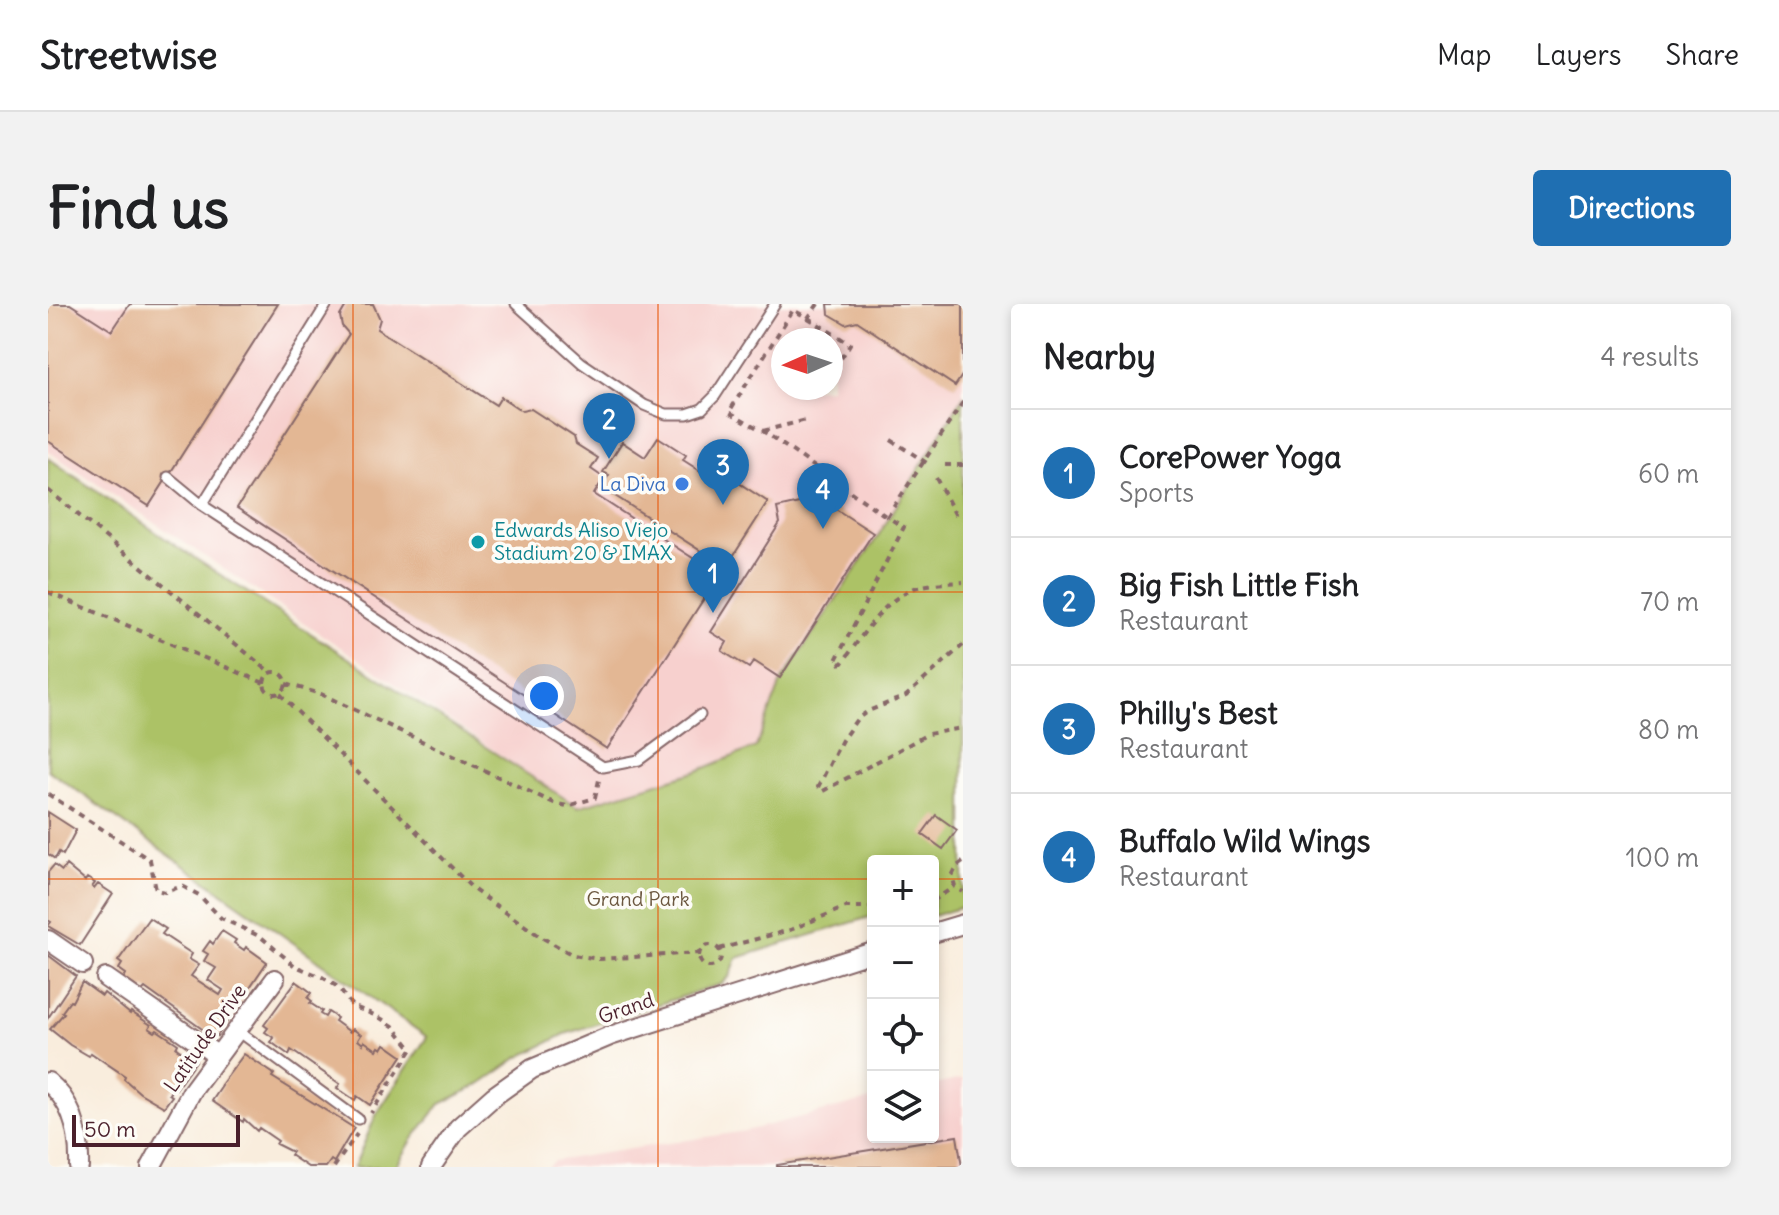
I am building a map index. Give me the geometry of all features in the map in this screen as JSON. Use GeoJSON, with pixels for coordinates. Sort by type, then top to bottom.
{"type":"FeatureCollection","features":[{"type":"Feature","properties":{"kind":"street"},"geometry":{"type":"LineString","coordinates":[[939,931],[963,924]]}},
{"type":"Feature","properties":{"kind":"street"},"geometry":{"type":"LineString","coordinates":[[48,940],[83,964]]}},
{"type":"Feature","properties":{"kind":"street","name":"Grand"},"geometry":{"type":"LineString","coordinates":[[431,1167],[458,1128],[494,1096],[532,1069],[610,1036],[867,954]]}},
{"type":"Feature","properties":{"kind":"street"},"geometry":{"type":"LineString","coordinates":[[106,978],[218,1056]]}},
{"type":"Feature","properties":{"kind":"street","name":"Latitude Drive"},"geometry":{"type":"LineString","coordinates":[[151,1167],[192,1091],[275,979]]}},
{"type":"Feature","properties":{"kind":"street"},"geometry":{"type":"LineString","coordinates":[[48,1082],[72,1114],[80,1144],[79,1167]]}},
{"type":"Feature","properties":{"kind":"lane"},"geometry":{"type":"LineString","coordinates":[[202,505],[327,304]]}},
{"type":"Feature","properties":{"kind":"lane"},"geometry":{"type":"LineString","coordinates":[[516,304],[582,363],[644,405],[666,414],[687,414],[702,409],[715,396],[775,304]]}},
{"type":"Feature","properties":{"kind":"lane"},"geometry":{"type":"LineString","coordinates":[[168,477],[202,505],[603,767],[639,760],[700,715]]}},
{"type":"Feature","properties":{"kind":"lane"},"geometry":{"type":"LineString","coordinates":[[237,1030],[362,1122]]}},
{"type":"Feature","properties":{"kind":"path"},"geometry":{"type":"LineString","coordinates":[[808,318],[818,304]]}},
{"type":"Feature","properties":{"kind":"path"},"geometry":{"type":"LineString","coordinates":[[824,328],[793,310],[729,412],[763,431],[904,527],[836,660],[838,664],[896,599],[914,588],[963,582]]}},
{"type":"Feature","properties":{"kind":"path"},"geometry":{"type":"LineString","coordinates":[[843,340],[850,344],[843,355]]}},
{"type":"Feature","properties":{"kind":"path"},"geometry":{"type":"LineString","coordinates":[[887,517],[963,402]]}},
{"type":"Feature","properties":{"kind":"path"},"geometry":{"type":"LineString","coordinates":[[763,431],[806,420]]}},
{"type":"Feature","properties":{"kind":"path"},"geometry":{"type":"LineString","coordinates":[[891,440],[925,462]]}},
{"type":"Feature","properties":{"kind":"path"},"geometry":{"type":"LineString","coordinates":[[945,465],[963,465]]}},
{"type":"Feature","properties":{"kind":"path"},"geometry":{"type":"LineString","coordinates":[[936,478],[956,516]]}},
{"type":"Feature","properties":{"kind":"path"},"geometry":{"type":"LineString","coordinates":[[48,490],[271,673],[281,673],[286,684],[280,694]]}},
{"type":"Feature","properties":{"kind":"path"},"geometry":{"type":"LineString","coordinates":[[48,592],[264,683],[267,691],[280,694],[474,890],[541,937],[573,955],[599,959],[699,953],[706,945],[713,945],[719,949],[721,959],[714,967],[701,964],[699,953]]}},
{"type":"Feature","properties":{"kind":"path"},"geometry":{"type":"LineString","coordinates":[[963,645],[906,696],[868,711],[857,719],[842,740],[818,787],[823,791],[928,734],[963,728]]}},
{"type":"Feature","properties":{"kind":"path"},"geometry":{"type":"LineString","coordinates":[[264,683],[271,673]]}},
{"type":"Feature","properties":{"kind":"path"},"geometry":{"type":"LineString","coordinates":[[286,684],[321,694],[554,803],[567,806],[595,798],[603,767]]}},
{"type":"Feature","properties":{"kind":"path"},"geometry":{"type":"LineString","coordinates":[[48,794],[150,860],[156,890],[165,892],[182,886],[199,895],[221,918],[261,937],[295,966],[338,987],[352,1006],[393,1026],[412,1049],[334,1167]]}},
{"type":"Feature","properties":{"kind":"path"},"geometry":{"type":"LineString","coordinates":[[963,862],[952,876],[955,886],[963,892]]}},
{"type":"Feature","properties":{"kind":"path"},"geometry":{"type":"LineString","coordinates":[[939,897],[955,886]]}},
{"type":"Feature","properties":{"kind":"path"},"geometry":{"type":"LineString","coordinates":[[719,949],[790,930],[846,907],[867,907]]}},
{"type":"Feature","properties":{"kind":"shaded area"},"geometry":{"type":"Polygon","coordinates":[[[48,304],[963,304],[963,397],[878,536],[782,680],[756,747],[695,772],[578,807],[48,451],[48,304]]]}},
{"type":"Feature","properties":{"kind":"shaded area"},"geometry":{"type":"Polygon","coordinates":[[[963,1079],[963,1167],[547,1167],[554,1161],[745,1131],[867,1100],[867,1143],[939,1143],[939,1084],[963,1079]]]}},
{"type":"Feature","properties":{"kind":"green space","name":"Grand Park"},"geometry":{"type":"Polygon","coordinates":[[[963,397],[963,907],[939,914],[939,855],[867,855],[867,918],[737,958],[730,976],[722,984],[565,1034],[516,1059],[481,1084],[440,1104],[396,1167],[354,1167],[376,1115],[427,1037],[48,770],[48,458],[179,548],[578,807],[695,772],[756,747],[782,680],[878,536],[963,397]]]}},
{"type":"Feature","properties":{"kind":"building"},"geometry":{"type":"Polygon","coordinates":[[[48,304],[70,304],[112,331],[130,304],[278,304],[149,506],[48,441],[48,304]]]}},
{"type":"Feature","properties":{"kind":"building","name":"Edwards Aliso Viejo Stadium 20 & IMAX"},"geometry":{"type":"Polygon","coordinates":[[[347,304],[373,304],[380,319],[377,329],[496,405],[501,397],[522,411],[531,409],[574,437],[576,444],[598,458],[591,469],[604,478],[594,494],[719,575],[607,749],[237,508],[349,334],[342,326],[340,316],[347,304]]]}},
{"type":"Feature","properties":{"kind":"building"},"geometry":{"type":"Polygon","coordinates":[[[828,304],[963,304],[963,374],[955,386],[857,321],[846,324],[829,314],[828,304]]]}},
{"type":"Feature","properties":{"kind":"building"},"geometry":{"type":"Polygon","coordinates":[[[658,437],[686,455],[683,460],[719,483],[725,474],[768,502],[726,567],[601,487],[609,475],[603,472],[622,442],[645,457],[658,437]]]}},
{"type":"Feature","properties":{"kind":"building"},"geometry":{"type":"Polygon","coordinates":[[[817,499],[819,509],[831,506],[873,533],[780,678],[754,661],[749,668],[722,651],[727,642],[711,632],[780,523],[777,508],[817,499]]]}},
{"type":"Feature","properties":{"kind":"building"},"geometry":{"type":"Polygon","coordinates":[[[48,812],[76,830],[63,855],[59,852],[55,859],[48,854],[48,812]]]}},
{"type":"Feature","properties":{"kind":"building"},"geometry":{"type":"Polygon","coordinates":[[[936,815],[957,830],[943,849],[922,834],[936,815]]]}},
{"type":"Feature","properties":{"kind":"building"},"geometry":{"type":"Polygon","coordinates":[[[54,865],[62,871],[66,865],[85,881],[87,878],[95,883],[94,889],[98,884],[113,894],[80,945],[48,926],[51,922],[48,920],[48,872],[54,865]]]}},
{"type":"Feature","properties":{"kind":"building"},"geometry":{"type":"Polygon","coordinates":[[[149,918],[166,929],[162,934],[192,954],[189,959],[199,965],[191,976],[220,995],[223,990],[208,980],[216,968],[204,961],[208,954],[203,951],[210,941],[213,944],[222,931],[244,950],[246,947],[267,962],[235,1009],[232,1007],[225,1018],[228,1020],[217,1036],[212,1036],[145,988],[142,991],[124,978],[126,974],[119,969],[122,964],[118,961],[149,918]]]}},
{"type":"Feature","properties":{"kind":"building"},"geometry":{"type":"Polygon","coordinates":[[[48,955],[76,976],[48,1018],[48,955]]]}},
{"type":"Feature","properties":{"kind":"building"},"geometry":{"type":"Polygon","coordinates":[[[296,981],[312,993],[308,998],[322,1011],[320,1014],[325,1017],[328,1012],[350,1032],[353,1029],[361,1035],[358,1040],[363,1044],[364,1041],[377,1050],[385,1044],[402,1056],[370,1105],[357,1096],[355,1100],[337,1088],[340,1084],[291,1050],[289,1055],[271,1042],[274,1038],[265,1032],[268,1028],[264,1025],[296,981]]]}},
{"type":"Feature","properties":{"kind":"building"},"geometry":{"type":"Polygon","coordinates":[[[82,982],[151,1025],[149,1028],[178,1044],[176,1048],[196,1061],[176,1089],[173,1087],[169,1094],[172,1096],[164,1107],[140,1093],[124,1079],[125,1076],[91,1053],[89,1056],[70,1045],[50,1029],[72,1002],[82,982]]]}},
{"type":"Feature","properties":{"kind":"building"},"geometry":{"type":"Polygon","coordinates":[[[244,1054],[274,1074],[272,1077],[354,1128],[334,1162],[331,1160],[326,1167],[308,1167],[290,1155],[292,1152],[276,1144],[278,1141],[212,1101],[244,1054]]]}},
{"type":"Feature","properties":{"kind":"building"},"geometry":{"type":"Polygon","coordinates":[[[957,1136],[962,1167],[777,1167],[914,1143],[939,1143],[939,1139],[957,1136]]]}},
{"type":"Feature","properties":{"kind":"place","name":"Big Fish Little Fish"},"geometry":{"type":"Point","coordinates":[609,459]}},
{"type":"Feature","properties":{"kind":"place","name":"La Diva"},"geometry":{"type":"Point","coordinates":[682,484]}},
{"type":"Feature","properties":{"kind":"place","name":"Philly's Best"},"geometry":{"type":"Point","coordinates":[723,505]}},
{"type":"Feature","properties":{"kind":"place","name":"Buffalo Wild Wings"},"geometry":{"type":"Point","coordinates":[823,529]}},
{"type":"Feature","properties":{"kind":"place","name":"Edwards Aliso Viejo Stadium 20 & IMAX"},"geometry":{"type":"Point","coordinates":[478,542]}},
{"type":"Feature","properties":{"kind":"place","name":"CorePower Yoga"},"geometry":{"type":"Point","coordinates":[713,613]}}]}
